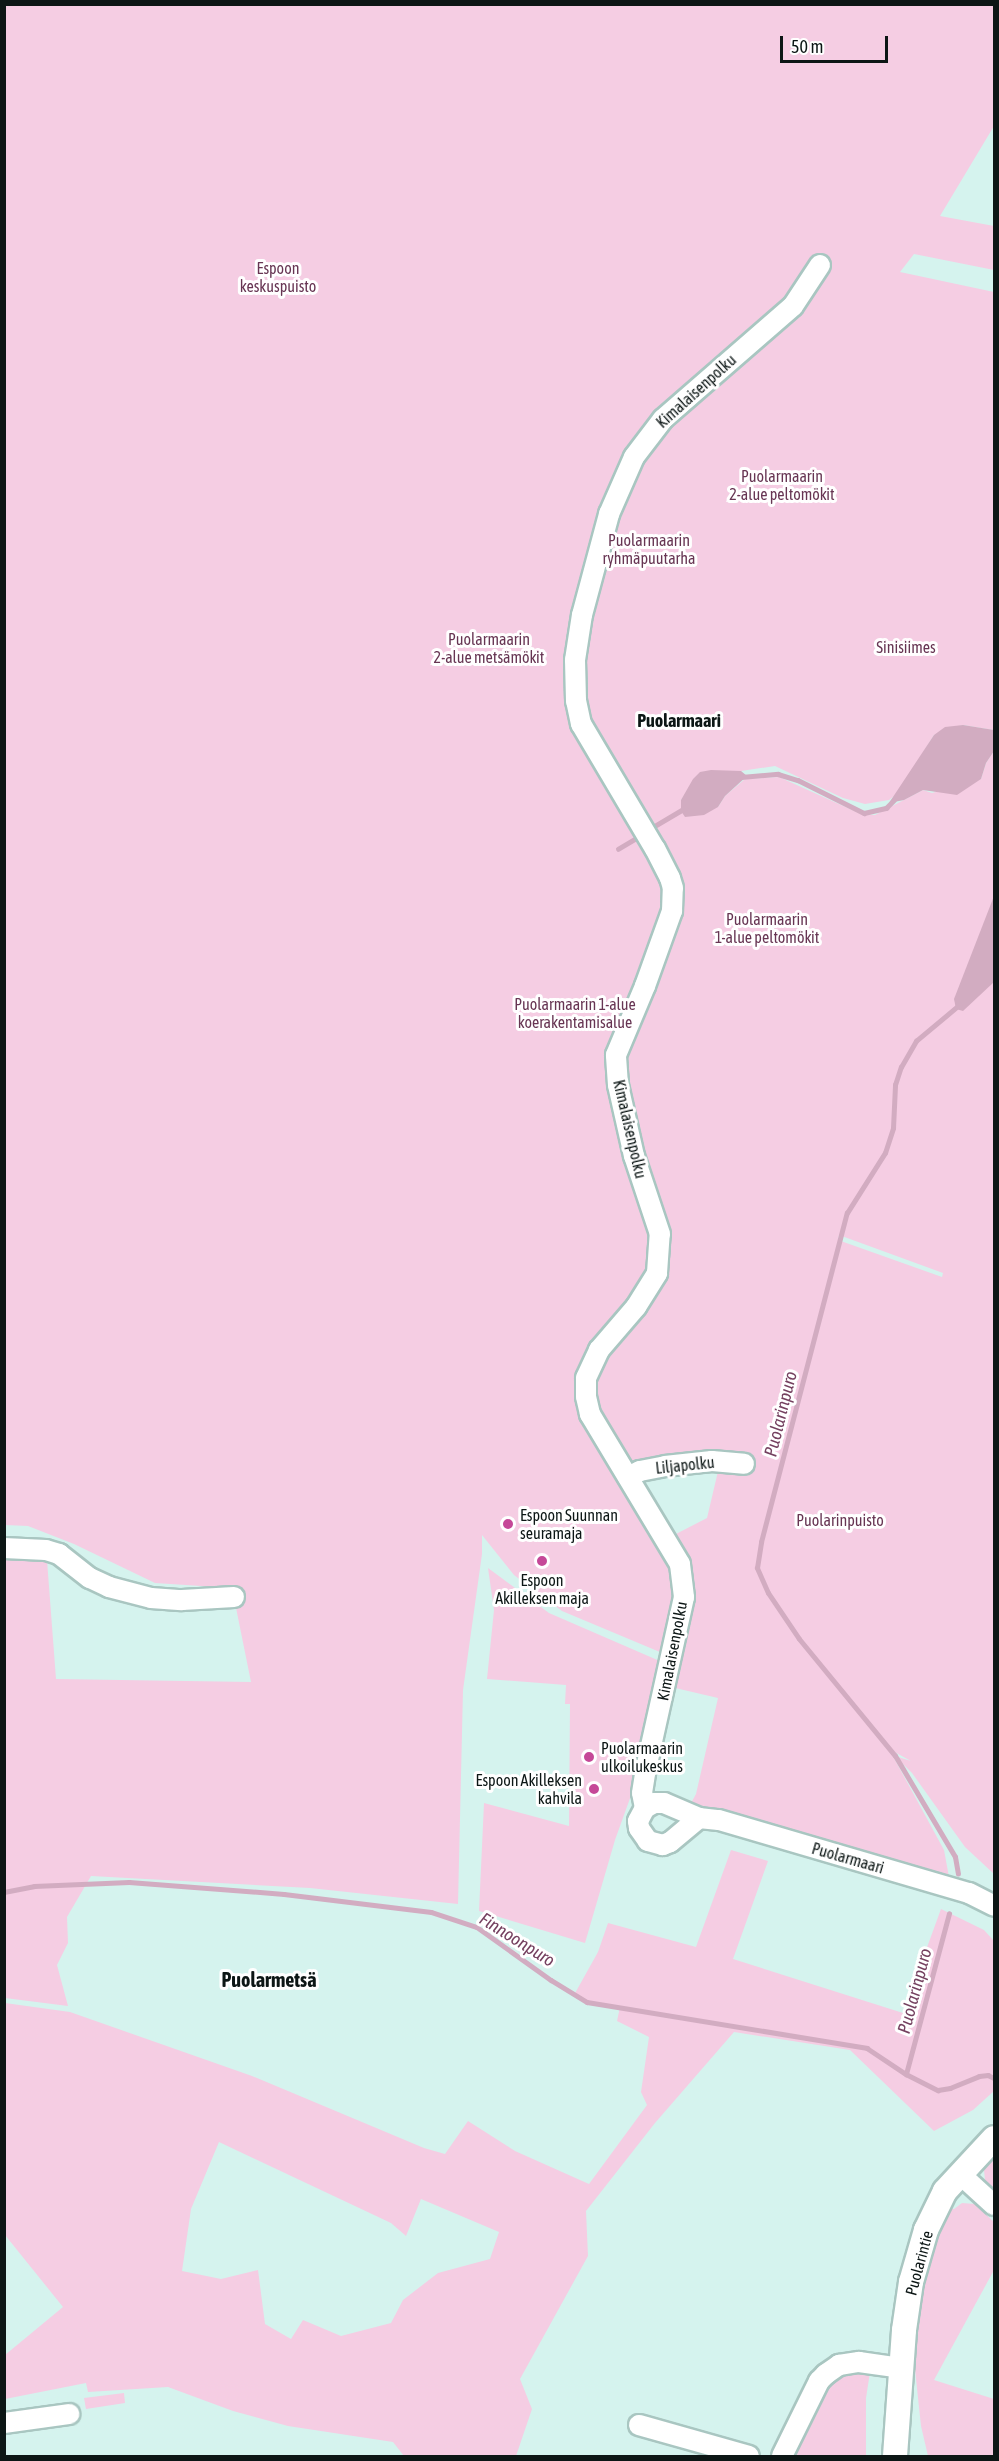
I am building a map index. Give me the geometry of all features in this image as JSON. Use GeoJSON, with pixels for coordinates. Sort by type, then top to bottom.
{"type":"FeatureCollection","features":[{"type":"Feature","properties":{"kind":"main road","name":"Puolarintie"},"geometry":{"type":"LineString","coordinates":[[895,2457],[901,2368],[911,2282],[926,2230],[945,2191],[994,2138]]}},
{"type":"Feature","properties":{"kind":"main road","name":"Puolarintie"},"geometry":{"type":"LineString","coordinates":[[898,2410],[908,2457]]}},
{"type":"Feature","properties":{"kind":"street","name":"Kimalaisenpolku"},"geometry":{"type":"LineString","coordinates":[[645,1808],[642,1793],[645,1773],[684,1598],[680,1564],[590,1414],[586,1396],[586,1378],[599,1350],[636,1307],[653,1281],[660,1246],[660,1233],[634,1156],[618,1085],[616,1055],[645,986],[672,911],[670,878],[585,732],[576,701],[575,660],[582,615],[609,514],[634,457],[663,418],[793,306],[820,265]]}},
{"type":"Feature","properties":{"kind":"street","name":"Liljapolku"},"geometry":{"type":"LineString","coordinates":[[628,1478],[640,1471],[665,1466],[712,1461],[744,1464]]}},
{"type":"Feature","properties":{"kind":"street"},"geometry":{"type":"LineString","coordinates":[[4,1548],[46,1550],[59,1554],[90,1578],[109,1587],[151,1598],[182,1600],[234,1597]]}},
{"type":"Feature","properties":{"kind":"street","name":"Puolarmaari"},"geometry":{"type":"LineString","coordinates":[[645,1808],[654,1803],[664,1803],[699,1818],[720,1820],[969,1893],[994,1906]]}},
{"type":"Feature","properties":{"kind":"street"},"geometry":{"type":"LineString","coordinates":[[645,1808],[638,1821],[639,1828],[642,1836],[655,1844],[670,1842],[699,1818]]}},
{"type":"Feature","properties":{"kind":"street"},"geometry":{"type":"LineString","coordinates":[[960,2174],[994,2205]]}},
{"type":"Feature","properties":{"kind":"street"},"geometry":{"type":"LineString","coordinates":[[782,2457],[819,2381],[825,2374],[839,2365],[859,2362],[901,2368]]}},
{"type":"Feature","properties":{"kind":"street"},"geometry":{"type":"LineString","coordinates":[[4,2423],[69,2414]]}},
{"type":"Feature","properties":{"kind":"street"},"geometry":{"type":"LineString","coordinates":[[639,2425],[749,2457]]}},
{"type":"Feature","properties":{"kind":"green space"},"geometry":{"type":"Polygon","coordinates":[[[5,5],[994,5],[994,126],[940,216],[994,226],[994,270],[914,254],[900,272],[994,292],[994,730],[963,725],[934,735],[898,793],[889,800],[865,804],[843,798],[775,766],[741,771],[701,772],[681,800],[681,811],[718,807],[725,796],[745,779],[779,777],[861,814],[875,815],[923,790],[932,793],[981,779],[986,763],[994,751],[994,1874],[965,1847],[912,1773],[895,1756],[911,1761],[889,1749],[944,1850],[949,1877],[690,1805],[696,1794],[718,1698],[671,1687],[667,1655],[562,1611],[514,1575],[482,1535],[482,1554],[463,1690],[458,1904],[310,1888],[91,1876],[67,1917],[68,1943],[57,1965],[68,2006],[5,1998],[5,1558],[47,1560],[56,1679],[251,1682],[232,1588],[155,1583],[74,1544],[28,1526],[5,1525],[5,5]],[[839,1235],[838,1240],[942,1277],[943,1273],[839,1235]],[[719,1467],[644,1476],[626,1488],[658,1534],[676,1534],[707,1518],[719,1467]]]}},
{"type":"Feature","properties":{"kind":"green space"},"geometry":{"type":"Polygon","coordinates":[[[488,1568],[549,1613],[662,1662],[642,1765],[615,1840],[585,1943],[479,1911],[484,1803],[569,1826],[570,1704],[565,1704],[566,1685],[487,1679],[494,1610],[488,1568]]]}},
{"type":"Feature","properties":{"kind":"green space"},"geometry":{"type":"Polygon","coordinates":[[[731,1850],[768,1861],[733,1959],[903,2013],[941,1909],[984,1930],[994,1941],[994,2091],[973,2110],[934,2131],[850,2050],[734,2032],[655,2123],[586,2211],[588,2256],[520,2379],[532,2409],[516,2456],[404,2456],[393,2442],[288,2426],[233,2411],[168,2387],[88,2392],[86,2383],[5,2399],[5,2355],[63,2307],[5,2235],[5,2003],[70,2012],[252,2076],[424,2148],[445,2154],[468,2121],[515,2151],[589,2184],[647,2105],[641,2092],[649,2037],[617,2021],[620,2007],[587,2002],[574,1995],[598,1952],[608,1923],[696,1947],[731,1850]],[[219,2142],[191,2209],[182,2271],[221,2279],[258,2270],[265,2324],[291,2339],[303,2320],[341,2336],[391,2323],[403,2300],[438,2273],[490,2259],[499,2232],[421,2199],[406,2236],[391,2223],[219,2142]]]}},
{"type":"Feature","properties":{"kind":"green space"},"geometry":{"type":"Polygon","coordinates":[[[994,2153],[994,2194],[985,2180],[984,2170],[994,2153]]]}},
{"type":"Feature","properties":{"kind":"green space"},"geometry":{"type":"Polygon","coordinates":[[[962,2203],[975,2204],[994,2222],[994,2270],[934,2380],[994,2399],[994,2456],[928,2456],[921,2426],[914,2360],[923,2282],[948,2208],[954,2209],[962,2203]]]}},
{"type":"Feature","properties":{"kind":"green space"},"geometry":{"type":"Polygon","coordinates":[[[855,2371],[870,2372],[866,2398],[866,2456],[795,2456],[827,2387],[842,2375],[855,2371]]]}},
{"type":"Feature","properties":{"kind":"green space"},"geometry":{"type":"Polygon","coordinates":[[[124,2393],[125,2403],[86,2409],[84,2398],[124,2393]]]}},
{"type":"Feature","properties":{"kind":"shaded area"},"geometry":{"type":"Polygon","coordinates":[[[963,725],[994,730],[994,751],[986,763],[981,779],[957,795],[923,790],[904,800],[889,803],[934,735],[945,727],[963,725]]]}},
{"type":"Feature","properties":{"kind":"shaded area"},"geometry":{"type":"Polygon","coordinates":[[[741,771],[747,776],[725,796],[718,807],[704,815],[685,817],[681,811],[681,800],[693,779],[700,772],[741,771]]]}},
{"type":"Feature","properties":{"kind":"shaded area"},"geometry":{"type":"Polygon","coordinates":[[[994,896],[994,982],[963,1011],[956,1009],[954,999],[994,896]]]}},
{"type":"Feature","properties":{"kind":"waterway"},"geometry":{"type":"LineString","coordinates":[[741,777],[778,774],[798,780],[864,813],[886,808],[894,800]]}},
{"type":"Feature","properties":{"kind":"waterway"},"geometry":{"type":"LineString","coordinates":[[648,830],[685,808]]}},
{"type":"Feature","properties":{"kind":"waterway"},"geometry":{"type":"LineString","coordinates":[[618,849],[641,835]]}},
{"type":"Feature","properties":{"kind":"waterway","name":"Puolarinpuro"},"geometry":{"type":"LineString","coordinates":[[958,1874],[955,1857],[895,1756],[799,1639],[768,1593],[757,1568],[761,1542],[847,1213],[885,1153],[893,1128],[895,1085],[901,1067],[916,1041],[959,1005]]}},
{"type":"Feature","properties":{"kind":"waterway","name":"Finnoonpuro"},"geometry":{"type":"LineString","coordinates":[[4,1892],[34,1886],[129,1882],[284,1894],[431,1912],[477,1927],[551,1980],[587,2002],[867,2048],[906,2074],[938,2090],[950,2088],[979,2076],[988,2075],[994,2078]]}},
{"type":"Feature","properties":{"kind":"waterway","name":"Puolarinpuro"},"geometry":{"type":"LineString","coordinates":[[906,2074],[949,1914]]}},
{"type":"Feature","properties":{"kind":"place","name":"Espoon Suunnan seuramaja"},"geometry":{"type":"Point","coordinates":[508,1524]}},
{"type":"Feature","properties":{"kind":"place","name":"Espoon Akilleksen maja"},"geometry":{"type":"Point","coordinates":[542,1561]}},
{"type":"Feature","properties":{"kind":"place","name":"Puolarmaarin ulkoilukeskus"},"geometry":{"type":"Point","coordinates":[589,1757]}},
{"type":"Feature","properties":{"kind":"place","name":"Espoon Akilleksen kahvila"},"geometry":{"type":"Point","coordinates":[594,1789]}},
{"type":"Feature","properties":{"kind":"district","name":"Puolarmaari"},"geometry":{"type":"Point","coordinates":[679,721]}},
{"type":"Feature","properties":{"kind":"district","name":"Puolarmetsä"},"geometry":{"type":"Point","coordinates":[269,1979]}},
{"type":"Feature","properties":{"kind":"park label","name":"Espoon keskuspuisto"},"geometry":{"type":"Point","coordinates":[278,277]}},
{"type":"Feature","properties":{"kind":"park label","name":"Puolarmaarin 2-alue peltomökit"},"geometry":{"type":"Point","coordinates":[782,485]}},
{"type":"Feature","properties":{"kind":"park label","name":"Puolarmaarin ryhmäpuutarha"},"geometry":{"type":"Point","coordinates":[649,549]}},
{"type":"Feature","properties":{"kind":"park label","name":"Sinisiimes"},"geometry":{"type":"Point","coordinates":[906,647]}},
{"type":"Feature","properties":{"kind":"park label","name":"Puolarmaarin 2-alue metsämökit"},"geometry":{"type":"Point","coordinates":[489,648]}},
{"type":"Feature","properties":{"kind":"park label","name":"Puolarmaarin 1-alue peltomökit"},"geometry":{"type":"Point","coordinates":[767,928]}},
{"type":"Feature","properties":{"kind":"park label","name":"Puolarmaarin 1-alue koerakentamisalue"},"geometry":{"type":"Point","coordinates":[575,1013]}},
{"type":"Feature","properties":{"kind":"park label","name":"Puolarinpuisto"},"geometry":{"type":"Point","coordinates":[840,1520]}}]}
